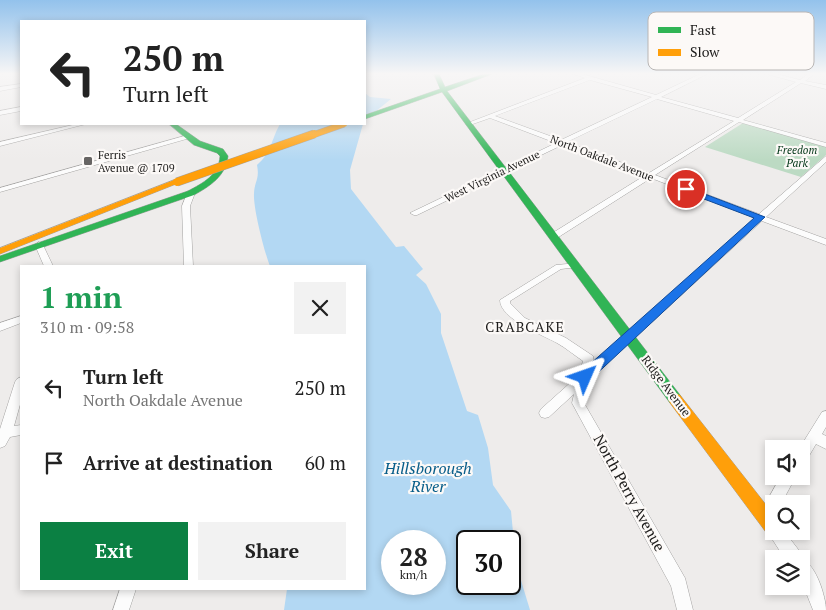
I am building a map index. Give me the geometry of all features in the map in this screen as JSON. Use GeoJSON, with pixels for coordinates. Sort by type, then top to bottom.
{"type":"FeatureCollection","features":[{"type":"Feature","properties":{"kind":"street"},"geometry":{"type":"LineString","coordinates":[[366,117],[406,102]]}},
{"type":"Feature","properties":{"kind":"street","name":"Ridge Avenue"},"geometry":{"type":"LineString","coordinates":[[453,102],[765,517]]}},
{"type":"Feature","properties":{"kind":"street"},"geometry":{"type":"LineString","coordinates":[[468,124],[526,102]]}},
{"type":"Feature","properties":{"kind":"street","name":"West Virginia Avenue"},"geometry":{"type":"LineString","coordinates":[[414,213],[645,102]]}},
{"type":"Feature","properties":{"kind":"street"},"geometry":{"type":"LineString","coordinates":[[676,102],[826,145]]}},
{"type":"Feature","properties":{"kind":"street"},"geometry":{"type":"LineString","coordinates":[[554,236],[768,102]]}},
{"type":"Feature","properties":{"kind":"street"},"geometry":{"type":"LineString","coordinates":[[0,113],[20,109]]}},
{"type":"Feature","properties":{"kind":"street","name":"North Oakdale Avenue"},"geometry":{"type":"LineString","coordinates":[[491,116],[826,242]]}},
{"type":"Feature","properties":{"kind":"street"},"geometry":{"type":"LineString","coordinates":[[0,144],[79,125]]}},
{"type":"Feature","properties":{"kind":"street"},"geometry":{"type":"LineString","coordinates":[[0,259],[190,193],[211,181],[223,167],[225,161],[220,151],[203,146],[173,125]]}},
{"type":"Feature","properties":{"kind":"street"},"geometry":{"type":"LineString","coordinates":[[0,251],[178,182],[341,125]]}},
{"type":"Feature","properties":{"kind":"street"},"geometry":{"type":"LineString","coordinates":[[0,190],[188,137]]}},
{"type":"Feature","properties":{"kind":"street"},"geometry":{"type":"LineString","coordinates":[[545,413],[826,158]]}},
{"type":"Feature","properties":{"kind":"street"},"geometry":{"type":"LineString","coordinates":[[188,265],[186,206],[190,193]]}},
{"type":"Feature","properties":{"kind":"street"},"geometry":{"type":"LineString","coordinates":[[71,222],[73,228],[83,231]]}},
{"type":"Feature","properties":{"kind":"street"},"geometry":{"type":"LineString","coordinates":[[39,245],[49,265]]}},
{"type":"Feature","properties":{"kind":"street"},"geometry":{"type":"LineString","coordinates":[[576,265],[559,267],[505,300],[505,304],[521,322],[562,341],[589,359],[585,377]]}},
{"type":"Feature","properties":{"kind":"street"},"geometry":{"type":"LineString","coordinates":[[0,327],[20,319]]}},
{"type":"Feature","properties":{"kind":"street","name":"North Perry Avenue"},"geometry":{"type":"LineString","coordinates":[[585,377],[578,403],[680,584],[684,610]]}},
{"type":"Feature","properties":{"kind":"street"},"geometry":{"type":"LineString","coordinates":[[2,436],[20,385]]}},
{"type":"Feature","properties":{"kind":"street"},"geometry":{"type":"LineString","coordinates":[[810,448],[820,439],[826,416]]}},
{"type":"Feature","properties":{"kind":"street"},"geometry":{"type":"LineString","coordinates":[[2,436],[20,430]]}},
{"type":"Feature","properties":{"kind":"street","name":"Ridge Avenue"},"geometry":{"type":"LineString","coordinates":[[782,540],[789,550]]}},
{"type":"Feature","properties":{"kind":"street"},"geometry":{"type":"LineString","coordinates":[[810,581],[821,610]]}},
{"type":"Feature","properties":{"kind":"street"},"geometry":{"type":"LineString","coordinates":[[121,610],[128,590]]}},
{"type":"Feature","properties":{"kind":"green space","name":"Freedom Park"},"geometry":{"type":"Polygon","coordinates":[[[743,123],[826,146],[826,155],[801,177],[705,147],[743,123]]]}},
{"type":"Feature","properties":{"kind":"water"},"geometry":{"type":"Polygon","coordinates":[[[366,102],[387,102],[366,119],[366,102]]]}},
{"type":"Feature","properties":{"kind":"water","name":"Hillsborough River"},"geometry":{"type":"Polygon","coordinates":[[[280,125],[363,125],[350,170],[351,189],[396,247],[404,246],[423,269],[416,275],[426,284],[441,314],[441,333],[467,411],[478,415],[488,448],[493,485],[511,511],[513,530],[456,530],[456,595],[521,595],[521,580],[530,610],[284,610],[287,590],[366,590],[366,265],[270,265],[262,242],[254,201],[258,174],[257,165],[262,160],[280,125]]]}},
{"type":"Feature","properties":{"kind":"traffic: fast"},"geometry":{"type":"LineString","coordinates":[[366,117],[407,102]]}},
{"type":"Feature","properties":{"kind":"traffic: fast"},"geometry":{"type":"LineString","coordinates":[[451,102],[675,399]]}},
{"type":"Feature","properties":{"kind":"traffic: fast"},"geometry":{"type":"LineString","coordinates":[[0,259],[191,193],[214,179],[221,169],[224,156],[220,151],[197,143],[173,125]]}},
{"type":"Feature","properties":{"kind":"traffic: slow"},"geometry":{"type":"LineString","coordinates":[[177,182],[341,125]]}},
{"type":"Feature","properties":{"kind":"traffic: slow"},"geometry":{"type":"LineString","coordinates":[[0,251],[177,182]]}},
{"type":"Feature","properties":{"kind":"traffic: slow"},"geometry":{"type":"LineString","coordinates":[[675,399],[765,517]]}},
{"type":"Feature","properties":{"kind":"place","name":"Ferris Avenue @ 1709"},"geometry":{"type":"Point","coordinates":[88,161]}},
{"type":"Feature","properties":{"kind":"district","name":"CRABCAKE"},"geometry":{"type":"Point","coordinates":[525,327]}},
{"type":"Feature","properties":{"kind":"route"},"geometry":{"type":"LineString","coordinates":[[585,377],[760,217],[686,189]]}}]}
